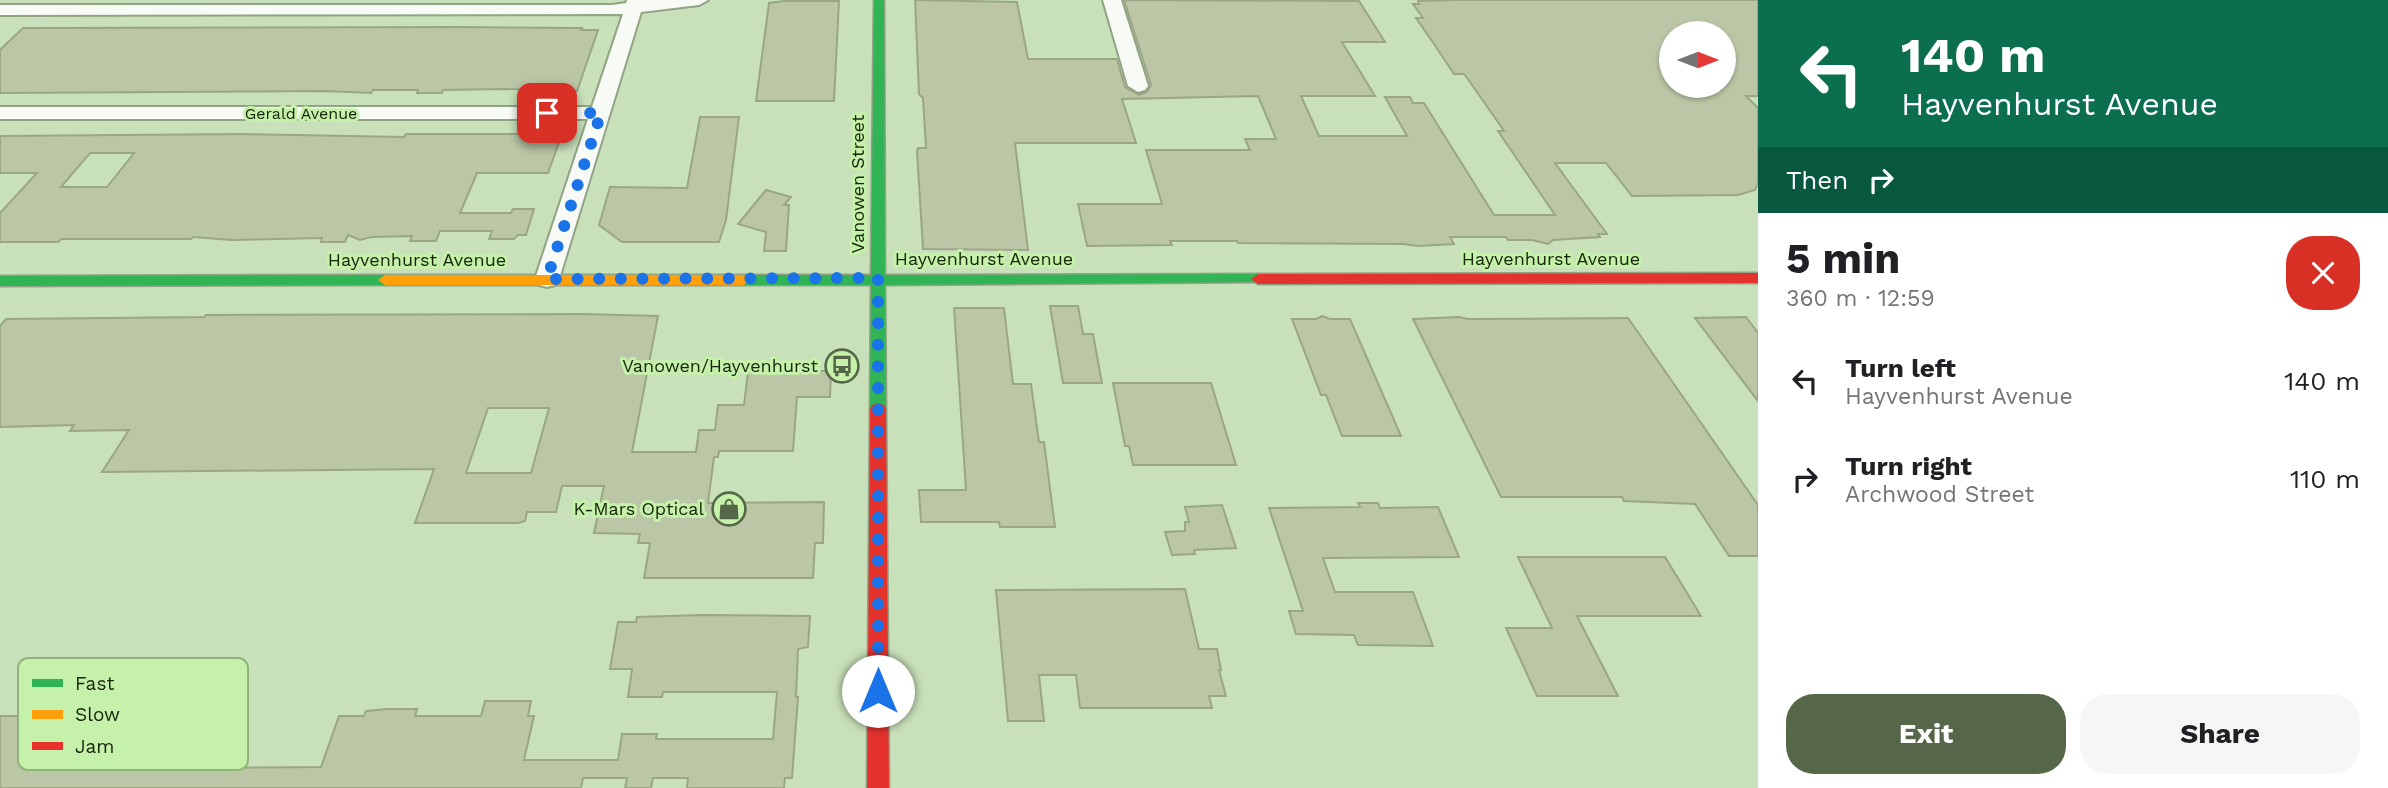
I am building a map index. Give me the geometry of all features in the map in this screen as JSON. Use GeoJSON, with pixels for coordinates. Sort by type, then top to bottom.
{"type":"FeatureCollection","features":[{"type":"Feature","properties":{"kind":"main road","name":"Vanowen Street"},"geometry":{"type":"LineString","coordinates":[[878,788],[879,0]]}},
{"type":"Feature","properties":{"kind":"main road","name":"Hayvenhurst Avenue"},"geometry":{"type":"LineString","coordinates":[[0,281],[1758,278]]}},
{"type":"Feature","properties":{"kind":"street"},"geometry":{"type":"LineString","coordinates":[[0,10],[635,4],[699,0]]}},
{"type":"Feature","properties":{"kind":"street"},"geometry":{"type":"LineString","coordinates":[[1112,0],[1138,86]]}},
{"type":"Feature","properties":{"kind":"street"},"geometry":{"type":"LineString","coordinates":[[547,279],[635,4]]}},
{"type":"Feature","properties":{"kind":"street","name":"Gerald Avenue"},"geometry":{"type":"LineString","coordinates":[[0,113],[601,113]]}},
{"type":"Feature","properties":{"kind":"building"},"geometry":{"type":"Polygon","coordinates":[[[915,0],[1017,2],[1028,59],[1117,59],[1125,87],[1139,95],[1147,92],[1151,85],[1124,0],[1359,1],[1385,42],[1342,42],[1375,96],[1301,96],[1319,136],[1407,136],[1385,97],[1410,97],[1413,103],[1424,103],[1494,215],[1555,215],[1498,131],[1504,131],[1470,82],[1464,74],[1454,74],[1416,18],[1423,18],[1413,4],[1419,4],[1418,1],[1456,0],[1758,0],[1758,96],[1746,96],[1758,108],[1758,183],[1755,190],[1738,195],[1632,196],[1606,163],[1555,163],[1607,234],[1598,234],[1600,237],[1553,240],[1548,244],[1532,240],[1508,240],[1506,237],[1450,237],[1454,244],[1418,246],[1170,241],[1172,245],[1087,246],[1078,204],[1162,204],[1146,150],[1250,150],[1245,139],[1276,139],[1258,96],[1122,99],[1136,143],[1015,143],[1028,250],[923,249],[917,151],[918,148],[926,148],[923,98],[919,94],[915,0]]]}},
{"type":"Feature","properties":{"kind":"building"},"geometry":{"type":"Polygon","coordinates":[[[839,1],[834,101],[756,101],[769,3],[839,1]]]}},
{"type":"Feature","properties":{"kind":"building"},"geometry":{"type":"Polygon","coordinates":[[[460,27],[598,30],[577,91],[505,89],[443,90],[442,93],[373,90],[371,93],[0,93],[0,50],[23,28],[460,27]]]}},
{"type":"Feature","properties":{"kind":"building"},"geometry":{"type":"Polygon","coordinates":[[[700,117],[739,117],[726,220],[719,242],[622,242],[599,225],[610,187],[687,188],[700,117]]]}},
{"type":"Feature","properties":{"kind":"building"},"geometry":{"type":"Polygon","coordinates":[[[243,134],[404,137],[406,134],[562,134],[548,173],[477,173],[460,213],[511,213],[513,209],[534,209],[526,235],[518,235],[514,239],[489,239],[492,231],[440,231],[436,241],[410,241],[412,236],[371,237],[360,240],[348,235],[345,242],[321,242],[322,238],[232,240],[193,237],[0,242],[0,213],[37,173],[0,173],[0,136],[243,134]],[[90,153],[61,187],[107,187],[134,153],[90,153]]]}},
{"type":"Feature","properties":{"kind":"building"},"geometry":{"type":"Polygon","coordinates":[[[766,190],[791,197],[784,205],[789,205],[786,251],[764,251],[766,232],[738,224],[766,190]]]}},
{"type":"Feature","properties":{"kind":"building"},"geometry":{"type":"Polygon","coordinates":[[[1050,306],[1078,306],[1083,334],[1093,334],[1102,383],[1063,383],[1050,306]]]}},
{"type":"Feature","properties":{"kind":"building"},"geometry":{"type":"Polygon","coordinates":[[[954,308],[1004,308],[1013,384],[1031,384],[1039,442],[1044,442],[1055,527],[1000,527],[999,522],[921,522],[919,490],[966,490],[954,308]]]}},
{"type":"Feature","properties":{"kind":"building"},"geometry":{"type":"Polygon","coordinates":[[[206,315],[658,316],[632,452],[696,452],[699,430],[715,430],[718,405],[744,405],[748,372],[754,372],[755,368],[810,368],[809,371],[831,371],[830,397],[797,397],[793,451],[719,451],[718,457],[714,457],[708,503],[824,502],[823,543],[815,543],[813,578],[644,578],[650,543],[638,543],[640,534],[594,533],[604,486],[562,486],[556,512],[527,512],[525,521],[518,523],[415,523],[434,469],[102,472],[129,430],[70,431],[74,425],[0,427],[0,326],[6,319],[206,315]],[[488,408],[466,473],[531,473],[549,408],[488,408]]]}},
{"type":"Feature","properties":{"kind":"building"},"geometry":{"type":"Polygon","coordinates":[[[1322,316],[1330,319],[1350,319],[1401,436],[1342,436],[1326,395],[1321,395],[1292,319],[1316,319],[1322,316]]]}},
{"type":"Feature","properties":{"kind":"building"},"geometry":{"type":"Polygon","coordinates":[[[1746,317],[1758,333],[1758,401],[1695,318],[1746,317]]]}},
{"type":"Feature","properties":{"kind":"building"},"geometry":{"type":"Polygon","coordinates":[[[1628,318],[1758,505],[1758,556],[1729,556],[1695,504],[1624,501],[1622,497],[1501,497],[1413,319],[1628,318]]]}},
{"type":"Feature","properties":{"kind":"building"},"geometry":{"type":"Polygon","coordinates":[[[1113,383],[1211,383],[1236,465],[1133,465],[1129,446],[1125,446],[1113,383]]]}},
{"type":"Feature","properties":{"kind":"building"},"geometry":{"type":"Polygon","coordinates":[[[1358,503],[1378,503],[1380,508],[1438,507],[1459,557],[1323,558],[1335,592],[1413,592],[1433,646],[1358,645],[1354,635],[1296,634],[1289,611],[1303,611],[1269,508],[1360,507],[1358,503]]]}},
{"type":"Feature","properties":{"kind":"building"},"geometry":{"type":"Polygon","coordinates":[[[1222,505],[1236,548],[1194,550],[1195,554],[1172,555],[1165,532],[1185,531],[1185,522],[1189,522],[1185,507],[1222,505]]]}},
{"type":"Feature","properties":{"kind":"building"},"geometry":{"type":"Polygon","coordinates":[[[1518,557],[1665,557],[1701,616],[1577,616],[1618,696],[1537,696],[1506,628],[1552,628],[1518,557]]]}},
{"type":"Feature","properties":{"kind":"building"},"geometry":{"type":"Polygon","coordinates":[[[1185,589],[1199,649],[1217,649],[1226,696],[1209,696],[1212,708],[1080,708],[1076,675],[1039,675],[1044,721],[1008,721],[996,590],[1185,589]]]}},
{"type":"Feature","properties":{"kind":"building"},"geometry":{"type":"Polygon","coordinates":[[[810,616],[808,647],[798,649],[798,697],[792,778],[785,778],[784,788],[687,788],[688,778],[653,778],[651,788],[625,788],[627,778],[583,778],[581,788],[0,788],[0,716],[18,716],[18,770],[248,770],[248,768],[321,767],[339,716],[364,716],[366,711],[387,709],[417,709],[415,716],[481,716],[485,701],[531,701],[528,716],[534,716],[524,760],[618,760],[622,734],[657,734],[656,739],[773,739],[777,692],[663,692],[662,697],[628,697],[632,669],[610,669],[618,622],[636,622],[637,617],[810,616]]]}},
{"type":"Feature","properties":{"kind":"traffic: fast"},"geometry":{"type":"LineString","coordinates":[[878,409],[879,0]]}},
{"type":"Feature","properties":{"kind":"traffic: fast"},"geometry":{"type":"LineString","coordinates":[[744,280],[1258,279]]}},
{"type":"Feature","properties":{"kind":"traffic: fast"},"geometry":{"type":"LineString","coordinates":[[0,281],[385,280]]}},
{"type":"Feature","properties":{"kind":"traffic: slow"},"geometry":{"type":"LineString","coordinates":[[385,280],[744,280]]}},
{"type":"Feature","properties":{"kind":"traffic: jam"},"geometry":{"type":"LineString","coordinates":[[1258,279],[1758,278]]}},
{"type":"Feature","properties":{"kind":"traffic: jam"},"geometry":{"type":"LineString","coordinates":[[878,409],[878,788]]}},
{"type":"Feature","properties":{"kind":"place","name":"Vanowen/Hayvenhurst"},"geometry":{"type":"Point","coordinates":[842,366]}},
{"type":"Feature","properties":{"kind":"place","name":"K-Mars Optical"},"geometry":{"type":"Point","coordinates":[729,509]}},
{"type":"Feature","properties":{"kind":"route"},"geometry":{"type":"LineString","coordinates":[[547,113],[601,113],[547,279],[878,278],[878,691]]}}]}
